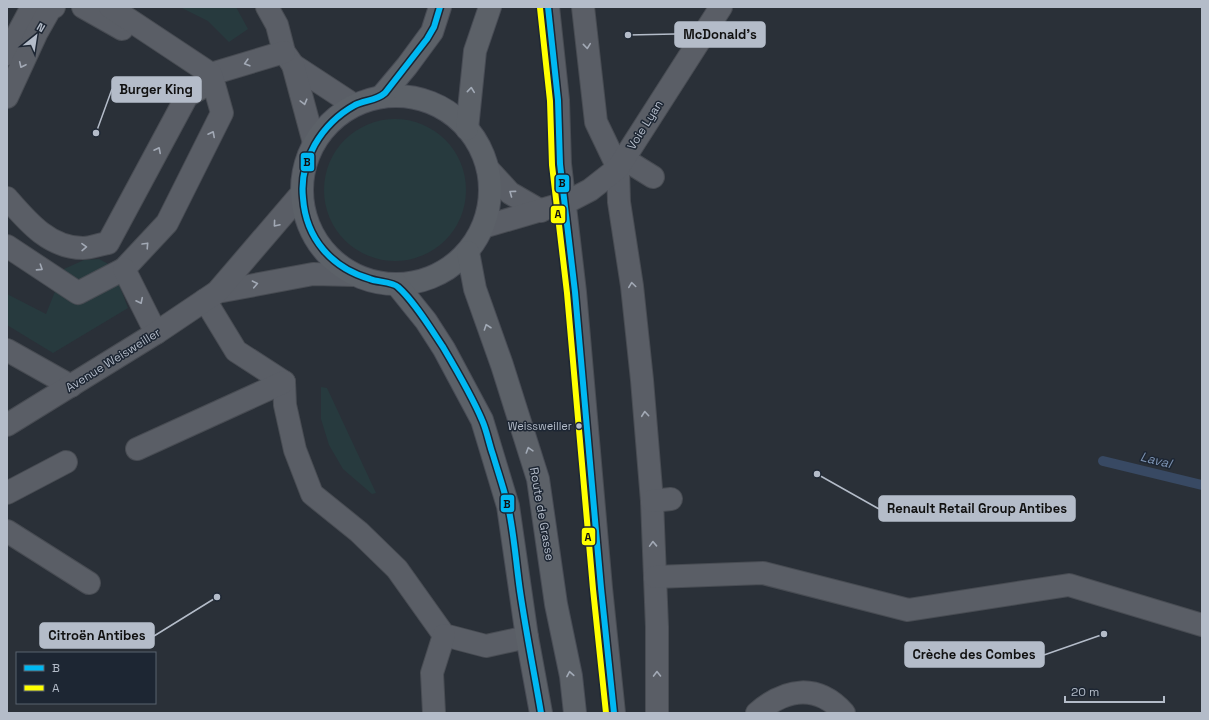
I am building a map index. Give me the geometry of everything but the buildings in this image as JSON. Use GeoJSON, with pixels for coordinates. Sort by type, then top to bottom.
{"type":"FeatureCollection","features":[{"type":"Feature","properties":{"kind":"main road"},"geometry":{"type":"LineString","coordinates":[[381,97],[408,66],[432,32],[440,7]]}},
{"type":"Feature","properties":{"kind":"main road"},"geometry":{"type":"LineString","coordinates":[[467,129],[476,51],[490,7]]}},
{"type":"Feature","properties":{"kind":"main road"},"geometry":{"type":"LineString","coordinates":[[381,97],[412,98],[442,108],[467,129],[480,148],[488,169],[490,198],[483,226],[468,252],[446,270],[419,282],[397,284],[374,282],[353,275],[333,260],[316,241],[306,219],[301,194],[304,168],[314,143],[330,122],[354,105],[381,97]]}},
{"type":"Feature","properties":{"kind":"main road","name":"Route de Grasse"},"geometry":{"type":"LineString","coordinates":[[468,252],[475,289],[502,365],[538,479],[556,604],[571,676],[576,713]]}},
{"type":"Feature","properties":{"kind":"main road"},"geometry":{"type":"LineString","coordinates":[[397,284],[426,321],[444,349],[482,420],[508,506],[527,637],[541,713]]}},
{"type":"Feature","properties":{"kind":"street"},"geometry":{"type":"LineString","coordinates":[[7,54],[32,7]]}},
{"type":"Feature","properties":{"kind":"street"},"geometry":{"type":"LineString","coordinates":[[7,98],[37,32],[50,9],[54,7]]}},
{"type":"Feature","properties":{"kind":"street"},"geometry":{"type":"LineString","coordinates":[[83,7],[140,40],[178,52]]}},
{"type":"Feature","properties":{"kind":"street"},"geometry":{"type":"LineString","coordinates":[[7,246],[78,293],[124,269],[167,223],[222,113],[212,77],[178,52],[110,7]]}},
{"type":"Feature","properties":{"kind":"street"},"geometry":{"type":"LineString","coordinates":[[267,7],[277,25],[289,59],[314,143]]}},
{"type":"Feature","properties":{"kind":"street"},"geometry":{"type":"LineString","coordinates":[[548,7],[558,100],[560,164],[575,292],[600,588],[614,713]]}},
{"type":"Feature","properties":{"kind":"street"},"geometry":{"type":"LineString","coordinates":[[583,7],[596,122],[621,163],[619,202],[632,286],[642,380],[662,500],[654,577],[658,713]]}},
{"type":"Feature","properties":{"kind":"street","name":"Voie Lyan"},"geometry":{"type":"LineString","coordinates":[[483,226],[541,211],[565,203],[590,190],[621,163],[721,7]]}},
{"type":"Feature","properties":{"kind":"street"},"geometry":{"type":"LineString","coordinates":[[7,198],[30,225],[56,243],[83,248],[108,243],[187,96],[212,77],[289,59],[354,105]]}},
{"type":"Feature","properties":{"kind":"street"},"geometry":{"type":"LineString","coordinates":[[621,163],[653,177]]}},
{"type":"Feature","properties":{"kind":"street"},"geometry":{"type":"LineString","coordinates":[[488,169],[510,193],[541,211]]}},
{"type":"Feature","properties":{"kind":"street","name":"Avenue Weisweiller"},"geometry":{"type":"LineString","coordinates":[[7,425],[156,333],[211,296],[301,194]]}},
{"type":"Feature","properties":{"kind":"street"},"geometry":{"type":"LineString","coordinates":[[124,269],[156,333]]}},
{"type":"Feature","properties":{"kind":"street","name":"Avenue Weisweiller"},"geometry":{"type":"LineString","coordinates":[[211,296],[313,274],[353,275]]}},
{"type":"Feature","properties":{"kind":"street"},"geometry":{"type":"LineString","coordinates":[[211,296],[236,351],[284,382]]}},
{"type":"Feature","properties":{"kind":"street"},"geometry":{"type":"LineString","coordinates":[[7,350],[70,386]]}},
{"type":"Feature","properties":{"kind":"street"},"geometry":{"type":"LineString","coordinates":[[137,449],[284,382]]}},
{"type":"Feature","properties":{"kind":"street"},"geometry":{"type":"LineString","coordinates":[[284,382],[285,405],[295,450],[312,494],[359,532],[397,569],[444,635],[486,646],[527,637]]}},
{"type":"Feature","properties":{"kind":"street"},"geometry":{"type":"LineString","coordinates":[[7,493],[66,462]]}},
{"type":"Feature","properties":{"kind":"street"},"geometry":{"type":"LineString","coordinates":[[7,531],[89,583]]}},
{"type":"Feature","properties":{"kind":"street"},"geometry":{"type":"LineString","coordinates":[[654,577],[762,573],[908,610],[1069,585],[1202,625]]}},
{"type":"Feature","properties":{"kind":"street"},"geometry":{"type":"LineString","coordinates":[[434,713],[432,672],[444,635]]}},
{"type":"Feature","properties":{"kind":"street"},"geometry":{"type":"LineString","coordinates":[[757,713],[764,707],[789,693],[811,693],[825,698],[837,705],[844,713]]}},
{"type":"Feature","properties":{"kind":"green space"},"geometry":{"type":"Polygon","coordinates":[[[180,7],[236,7],[248,29],[229,42],[208,21],[180,7]]]}},
{"type":"Feature","properties":{"kind":"green space"},"geometry":{"type":"Polygon","coordinates":[[[402,119],[429,127],[446,139],[461,163],[465,176],[465,204],[461,217],[446,241],[422,256],[409,260],[388,261],[361,253],[344,241],[329,217],[325,204],[324,183],[332,156],[344,139],[368,124],[381,120],[402,119]]]}},
{"type":"Feature","properties":{"kind":"green space"},"geometry":{"type":"Polygon","coordinates":[[[99,259],[112,266],[128,308],[53,353],[7,325],[7,294],[46,314],[64,269],[84,260],[99,259]]]}},
{"type":"Feature","properties":{"kind":"green space"},"geometry":{"type":"Polygon","coordinates":[[[321,387],[327,388],[376,493],[372,494],[343,469],[329,445],[321,419],[321,387]]]}},
{"type":"Feature","properties":{"kind":"waterway","name":"Laval"},"geometry":{"type":"LineString","coordinates":[[1103,461],[1202,485]]}},
{"type":"Feature","properties":{"kind":"transit line","name":"B"},"geometry":{"type":"LineString","coordinates":[[440,7],[434,27],[427,39],[385,93],[378,98],[359,103],[343,113],[332,122],[315,145],[309,157],[303,184],[305,213],[315,239],[323,250],[333,259],[356,274],[373,280],[396,285],[404,293],[443,347],[478,411],[492,451],[508,506],[522,606],[541,713]]}},
{"type":"Feature","properties":{"kind":"transit line","name":"B"},"geometry":{"type":"LineString","coordinates":[[548,7],[558,100],[560,164],[575,292],[601,588],[614,713]]}},
{"type":"Feature","properties":{"kind":"transit line","name":"A"},"geometry":{"type":"LineString","coordinates":[[540,8],[550,101],[552,165],[567,293],[593,589],[606,713]]}},
{"type":"Feature","properties":{"kind":"place","name":"McDonald's"},"geometry":{"type":"Point","coordinates":[628,35]}},
{"type":"Feature","properties":{"kind":"place","name":"Burger King"},"geometry":{"type":"Point","coordinates":[96,133]}},
{"type":"Feature","properties":{"kind":"place","name":"Weissweiller"},"geometry":{"type":"Point","coordinates":[579,426]}},
{"type":"Feature","properties":{"kind":"place","name":"Renault Retail Group Antibes"},"geometry":{"type":"Point","coordinates":[817,474]}},
{"type":"Feature","properties":{"kind":"place","name":"Citroën Antibes"},"geometry":{"type":"Point","coordinates":[217,597]}},
{"type":"Feature","properties":{"kind":"place","name":"Crèche des Combes"},"geometry":{"type":"Point","coordinates":[1104,634]}}]}
